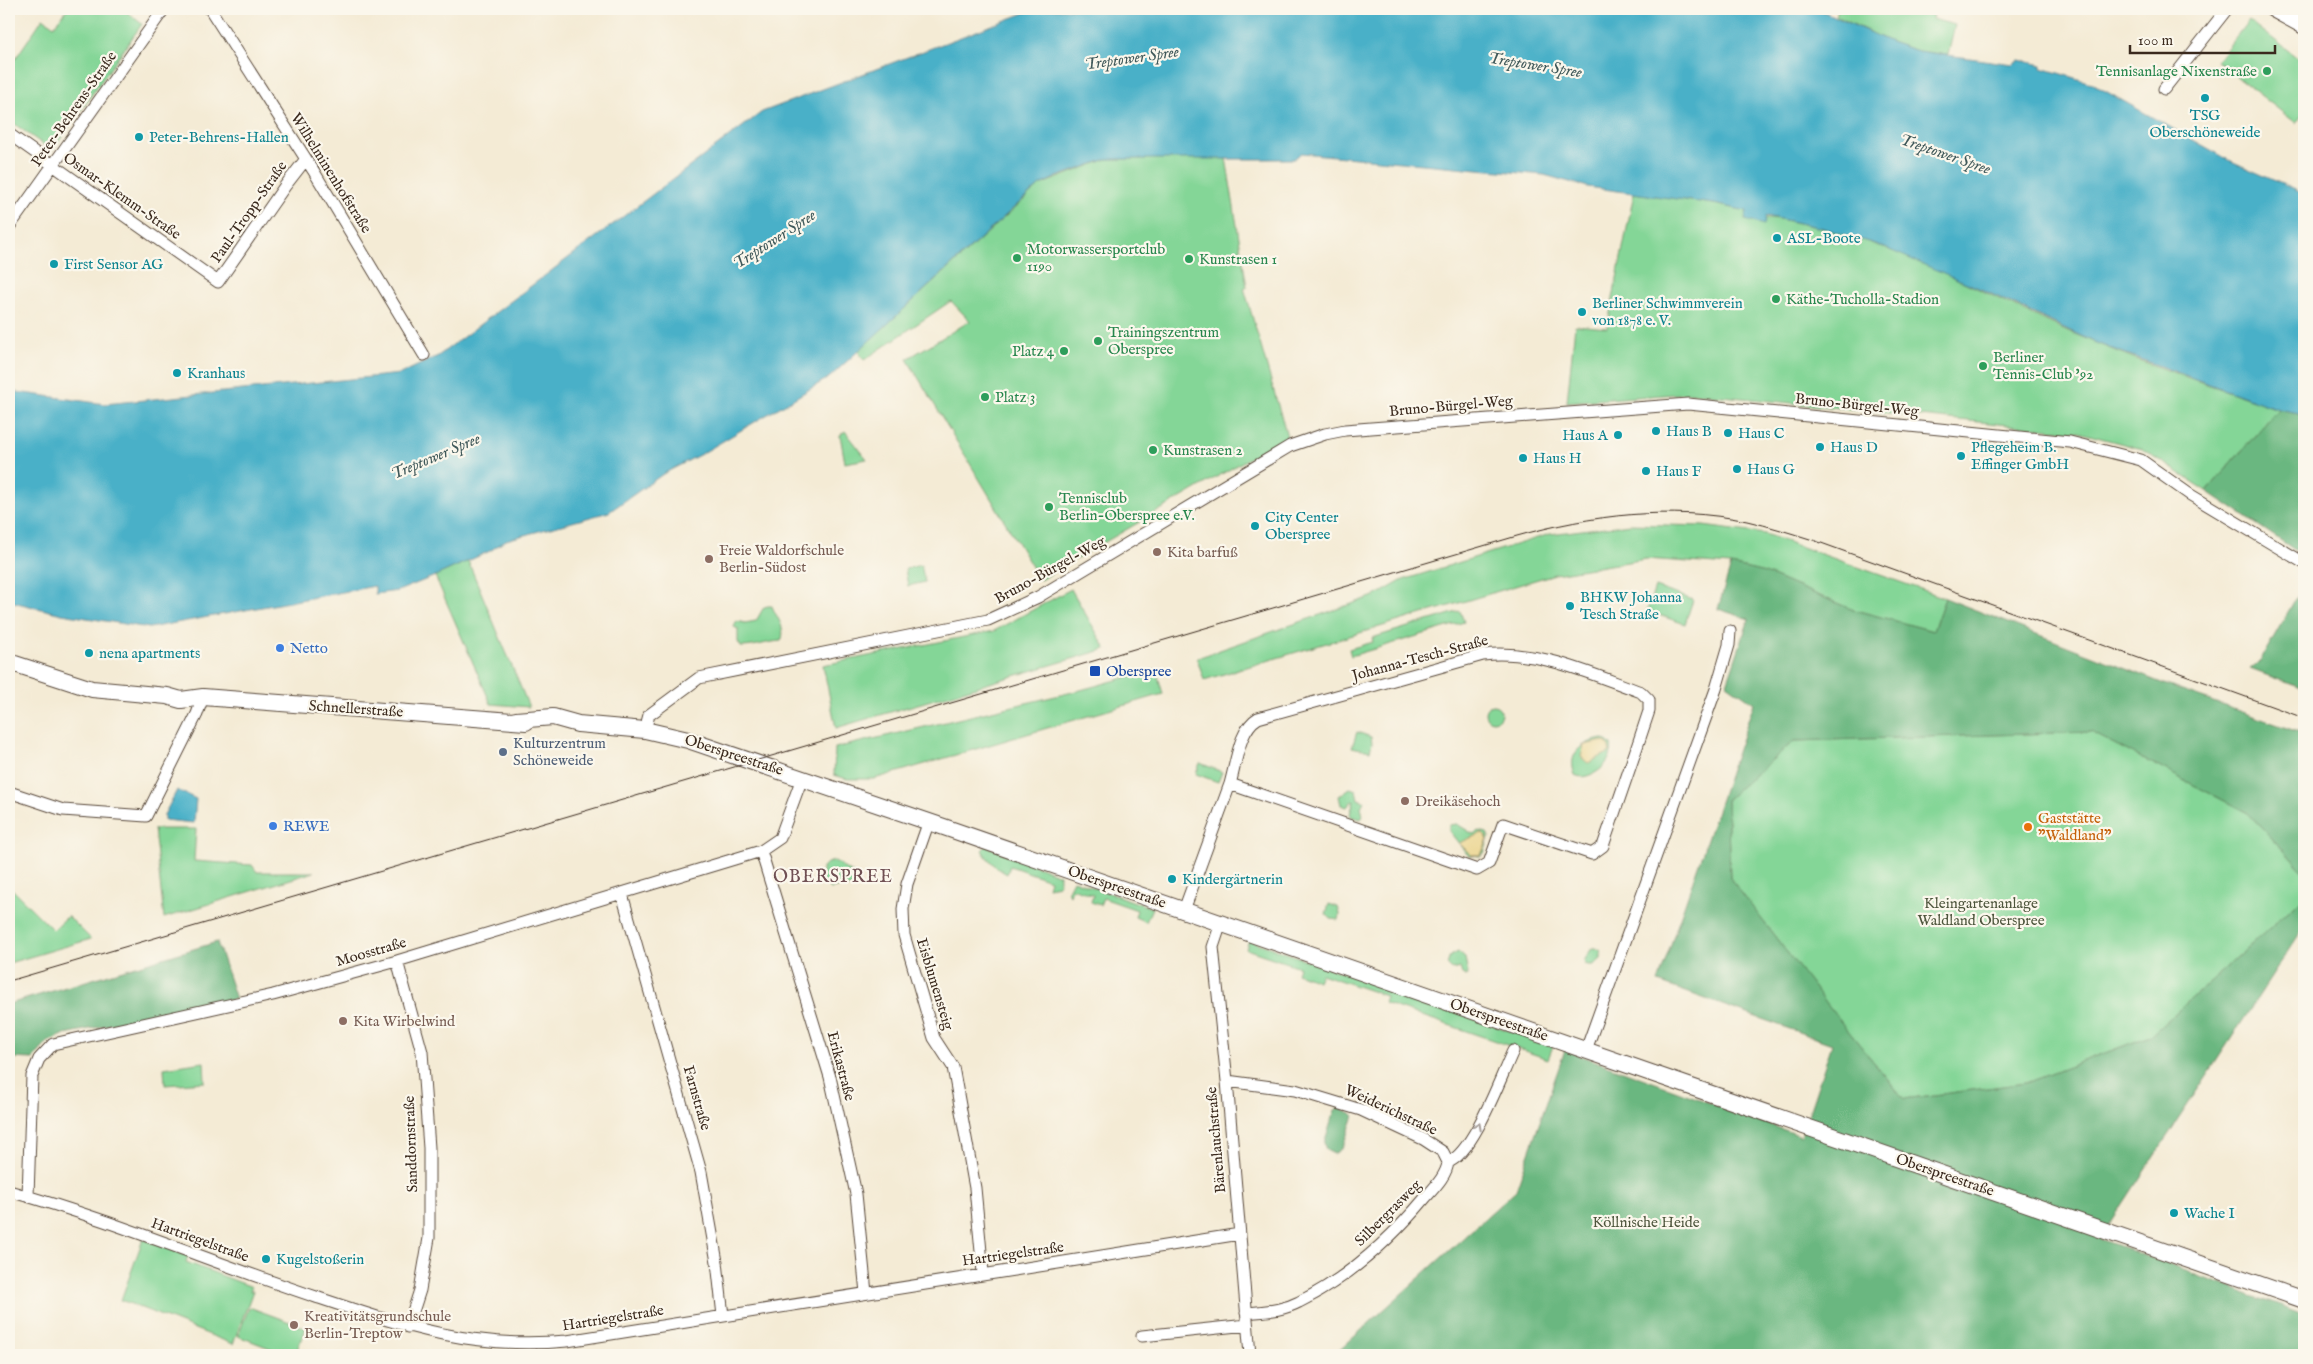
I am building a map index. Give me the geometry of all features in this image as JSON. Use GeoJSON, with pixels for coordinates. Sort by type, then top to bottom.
{"type":"FeatureCollection","features":[{"type":"Feature","properties":{"kind":"main road"},"geometry":{"type":"LineString","coordinates":[[2273,9],[2304,26]]}},
{"type":"Feature","properties":{"kind":"main road","name":"Schnellerstraße"},"geometry":{"type":"LineString","coordinates":[[9,662],[92,689],[166,696],[182,692],[200,697],[516,720],[552,727],[578,724],[645,730]]}},
{"type":"Feature","properties":{"kind":"main road","name":"Oberspreestraße"},"geometry":{"type":"LineString","coordinates":[[645,730],[680,737],[928,821],[2304,1300]]}},
{"type":"Feature","properties":{"kind":"street","name":"Peter-Behrens-Straße"},"geometry":{"type":"LineString","coordinates":[[9,227],[164,9]]}},
{"type":"Feature","properties":{"kind":"street","name":"Wilhelminenhofstraße"},"geometry":{"type":"LineString","coordinates":[[210,9],[306,159],[424,355]]}},
{"type":"Feature","properties":{"kind":"street"},"geometry":{"type":"LineString","coordinates":[[2164,89],[2227,9]]}},
{"type":"Feature","properties":{"kind":"street","name":"Osmar-Klemm-Straße"},"geometry":{"type":"LineString","coordinates":[[9,134],[218,282]]}},
{"type":"Feature","properties":{"kind":"street","name":"Paul-Tropp-Straße"},"geometry":{"type":"LineString","coordinates":[[218,282],[306,159]]}},
{"type":"Feature","properties":{"kind":"street","name":"Bruno-Bürgel-Weg"},"geometry":{"type":"LineString","coordinates":[[645,730],[649,715],[699,678],[988,620],[1038,597],[1290,446],[1325,434],[1345,430],[1688,404],[2070,442],[2140,460],[2189,494],[2304,562]]}},
{"type":"Feature","properties":{"kind":"street"},"geometry":{"type":"LineString","coordinates":[[1586,1050],[1716,689],[1729,645],[1730,631]]}},
{"type":"Feature","properties":{"kind":"street","name":"Johanna-Tesch-Straße"},"geometry":{"type":"LineString","coordinates":[[1184,910],[1230,784],[1246,730],[1251,722],[1258,718],[1483,655],[1502,653],[1523,654],[1556,662],[1641,692],[1649,700],[1649,710],[1638,748],[1603,846],[1592,854],[1503,824],[1489,863],[1477,870],[1230,784]]}},
{"type":"Feature","properties":{"kind":"street"},"geometry":{"type":"LineString","coordinates":[[9,792],[63,810],[146,816],[197,714],[200,697]]}},
{"type":"Feature","properties":{"kind":"street","name":"Moosstraße"},"geometry":{"type":"LineString","coordinates":[[28,1196],[32,1076],[39,1059],[53,1044],[272,995],[397,961],[761,852],[780,838],[802,778]]}},
{"type":"Feature","properties":{"kind":"street","name":"Eisblumensteig"},"geometry":{"type":"LineString","coordinates":[[928,821],[907,884],[903,909],[904,935],[934,1038],[953,1067],[975,1188],[984,1273]]}},
{"type":"Feature","properties":{"kind":"street","name":"Erikastraße"},"geometry":{"type":"LineString","coordinates":[[761,852],[830,1077],[856,1194],[866,1293]]}},
{"type":"Feature","properties":{"kind":"street","name":"Farnstraße"},"geometry":{"type":"LineString","coordinates":[[622,894],[701,1172],[717,1262],[723,1316]]}},
{"type":"Feature","properties":{"kind":"street","name":"Bärenlauchstraße"},"geometry":{"type":"LineString","coordinates":[[1221,923],[1213,948],[1227,1081],[1250,1355]]}},
{"type":"Feature","properties":{"kind":"street","name":"Sanddornstraße"},"geometry":{"type":"LineString","coordinates":[[397,961],[422,1052],[428,1148],[428,1238],[420,1290],[408,1328]]}},
{"type":"Feature","properties":{"kind":"street","name":"Silbergrasweg"},"geometry":{"type":"LineString","coordinates":[[1142,1336],[1247,1319],[1279,1310],[1297,1303],[1356,1266],[1411,1215],[1434,1188],[1447,1168],[1448,1162],[1459,1156],[1478,1129],[1513,1051]]}},
{"type":"Feature","properties":{"kind":"street","name":"Weiderichstraße"},"geometry":{"type":"LineString","coordinates":[[1227,1081],[1295,1090],[1361,1110],[1429,1143],[1443,1152],[1448,1162]]}},
{"type":"Feature","properties":{"kind":"street","name":"Hartriegelstraße"},"geometry":{"type":"LineString","coordinates":[[9,1191],[408,1328],[481,1341],[536,1344],[567,1341],[984,1273],[1240,1234]]}},
{"type":"Feature","properties":{"kind":"green space"},"geometry":{"type":"Polygon","coordinates":[[[67,9],[123,9],[142,24],[52,151],[9,120],[9,68],[43,18],[54,26],[67,9]]]}},
{"type":"Feature","properties":{"kind":"green space"},"geometry":{"type":"Polygon","coordinates":[[[1838,9],[1929,9],[1928,14],[1933,15],[1932,19],[1955,25],[1948,55],[1918,51],[1891,42],[1836,16],[1838,9]]]}},
{"type":"Feature","properties":{"kind":"green space","name":"Tennisanlage Nixenstraße"},"geometry":{"type":"Polygon","coordinates":[[[2249,20],[2304,63],[2304,113],[2296,123],[2217,61],[2249,20]]]}},
{"type":"Feature","properties":{"kind":"green space","name":"Trainingszentrum Oberspree"},"geometry":{"type":"Polygon","coordinates":[[[1226,158],[1247,287],[1244,288],[1287,436],[1040,580],[907,359],[970,321],[951,301],[864,360],[858,351],[1040,185],[1107,159],[1226,158]]]}},
{"type":"Feature","properties":{"kind":"green space","name":"Käthe-Tucholla-Stadion"},"geometry":{"type":"Polygon","coordinates":[[[1634,193],[1714,204],[1747,211],[1745,220],[1777,219],[1808,225],[1883,247],[2060,328],[2118,352],[2278,409],[2207,491],[2142,449],[2078,432],[1692,393],[1567,402],[1575,325],[1607,328],[1634,193]]]}},
{"type":"Feature","properties":{"kind":"green space"},"geometry":{"type":"Polygon","coordinates":[[[2278,409],[2304,414],[2304,556],[2207,491],[2278,409]]]}},
{"type":"Feature","properties":{"kind":"green space"},"geometry":{"type":"Polygon","coordinates":[[[845,431],[867,459],[845,463],[840,435],[845,431]]]}},
{"type":"Feature","properties":{"kind":"green space"},"geometry":{"type":"Polygon","coordinates":[[[1630,524],[1703,526],[1765,534],[1945,598],[1933,631],[1851,609],[1765,573],[1731,565],[1646,559],[1555,574],[1204,680],[1197,658],[1377,595],[1403,580],[1550,534],[1630,524]]]}},
{"type":"Feature","properties":{"kind":"green space"},"geometry":{"type":"Polygon","coordinates":[[[468,561],[529,707],[491,704],[435,576],[468,561]]]}},
{"type":"Feature","properties":{"kind":"green space"},"geometry":{"type":"Polygon","coordinates":[[[921,565],[925,582],[908,586],[905,569],[921,565]]]}},
{"type":"Feature","properties":{"kind":"green space","name":"Köllnische Heide"},"geometry":{"type":"Polygon","coordinates":[[[1731,565],[1765,573],[1851,609],[1933,631],[1945,598],[2182,691],[2304,734],[2304,872],[2248,813],[2091,732],[1794,741],[1727,799],[1730,878],[1832,1011],[1904,1099],[2026,1083],[2150,1036],[2304,897],[2304,927],[2100,1239],[2304,1315],[2304,1355],[1334,1355],[1516,1190],[1565,1050],[1801,1136],[1832,1044],[1658,982],[1754,703],[1727,684],[1749,619],[1718,609],[1731,565]]]}},
{"type":"Feature","properties":{"kind":"green space"},"geometry":{"type":"Polygon","coordinates":[[[2304,584],[2304,689],[2250,669],[2260,661],[2304,584]]]}},
{"type":"Feature","properties":{"kind":"green space"},"geometry":{"type":"Polygon","coordinates":[[[1655,587],[1693,600],[1685,624],[1647,611],[1655,587]]]}},
{"type":"Feature","properties":{"kind":"green space"},"geometry":{"type":"Polygon","coordinates":[[[1071,589],[1106,649],[836,728],[823,665],[994,631],[1071,589]]]}},
{"type":"Feature","properties":{"kind":"green space"},"geometry":{"type":"Polygon","coordinates":[[[772,606],[782,627],[781,641],[741,647],[738,642],[738,629],[734,627],[736,621],[745,623],[756,621],[764,607],[772,606]]]}},
{"type":"Feature","properties":{"kind":"green space"},"geometry":{"type":"Polygon","coordinates":[[[1460,611],[1464,622],[1351,656],[1349,649],[1373,642],[1372,638],[1460,611]]]}},
{"type":"Feature","properties":{"kind":"green space"},"geometry":{"type":"Polygon","coordinates":[[[1156,669],[1163,694],[874,779],[847,779],[834,775],[835,748],[1077,691],[1156,669]]]}},
{"type":"Feature","properties":{"kind":"green space"},"geometry":{"type":"Polygon","coordinates":[[[1493,705],[1501,713],[1493,721],[1485,713],[1493,705]]]}},
{"type":"Feature","properties":{"kind":"green space"},"geometry":{"type":"Polygon","coordinates":[[[1357,732],[1371,737],[1370,751],[1352,747],[1357,732]]]}},
{"type":"Feature","properties":{"kind":"green space","name":"Kleingartenanlage Waldland Oberspree"},"geometry":{"type":"Polygon","coordinates":[[[2091,732],[2248,813],[2304,872],[2304,897],[2150,1036],[2026,1083],[1904,1099],[1832,1011],[1730,878],[1727,799],[1794,741],[2091,732]]]}},
{"type":"Feature","properties":{"kind":"green space"},"geometry":{"type":"Polygon","coordinates":[[[1604,739],[1611,745],[1611,752],[1605,765],[1594,774],[1581,777],[1575,775],[1573,760],[1579,749],[1590,742],[1604,739]]]}},
{"type":"Feature","properties":{"kind":"green space"},"geometry":{"type":"Polygon","coordinates":[[[1200,763],[1222,772],[1218,782],[1196,774],[1200,763]]]}},
{"type":"Feature","properties":{"kind":"green space"},"geometry":{"type":"Polygon","coordinates":[[[1350,788],[1356,790],[1358,799],[1364,801],[1361,807],[1363,816],[1361,819],[1352,817],[1350,814],[1354,801],[1347,807],[1341,805],[1339,796],[1350,788]]]}},
{"type":"Feature","properties":{"kind":"green space"},"geometry":{"type":"Polygon","coordinates":[[[1457,824],[1473,834],[1479,831],[1487,833],[1489,837],[1484,853],[1481,856],[1468,855],[1449,831],[1449,825],[1457,824]]]}},
{"type":"Feature","properties":{"kind":"green space"},"geometry":{"type":"Polygon","coordinates":[[[154,829],[196,829],[194,861],[252,865],[257,872],[314,872],[164,918],[154,829]]]}},
{"type":"Feature","properties":{"kind":"green space"},"geometry":{"type":"Polygon","coordinates":[[[986,846],[1060,875],[1059,885],[1048,887],[1050,880],[1010,866],[1007,874],[987,857],[982,850],[986,846]]]}},
{"type":"Feature","properties":{"kind":"green space"},"geometry":{"type":"Polygon","coordinates":[[[835,861],[848,871],[856,874],[852,888],[843,886],[831,889],[822,881],[822,868],[827,863],[835,861]]]}},
{"type":"Feature","properties":{"kind":"green space"},"geometry":{"type":"Polygon","coordinates":[[[1073,880],[1152,908],[1146,922],[1135,917],[1137,910],[1103,898],[1100,905],[1091,902],[1093,895],[1072,888],[1070,895],[1067,892],[1073,880]]]}},
{"type":"Feature","properties":{"kind":"green space"},"geometry":{"type":"Polygon","coordinates":[[[9,886],[53,930],[68,916],[91,939],[9,963],[9,886]]]}},
{"type":"Feature","properties":{"kind":"green space"},"geometry":{"type":"Polygon","coordinates":[[[1329,904],[1338,907],[1339,920],[1331,919],[1326,914],[1329,904]]]}},
{"type":"Feature","properties":{"kind":"green space"},"geometry":{"type":"Polygon","coordinates":[[[1249,940],[1553,1046],[1548,1059],[1384,1003],[1386,996],[1321,974],[1318,981],[1297,973],[1299,967],[1246,949],[1249,940]]]}},
{"type":"Feature","properties":{"kind":"green space"},"geometry":{"type":"Polygon","coordinates":[[[217,942],[236,999],[65,1034],[48,1042],[33,1059],[9,1058],[9,1004],[217,942]]]}},
{"type":"Feature","properties":{"kind":"green space"},"geometry":{"type":"Polygon","coordinates":[[[1592,948],[1601,951],[1601,959],[1592,965],[1585,964],[1584,961],[1592,948]]]}},
{"type":"Feature","properties":{"kind":"green space"},"geometry":{"type":"Polygon","coordinates":[[[1458,952],[1465,958],[1468,973],[1466,976],[1462,974],[1460,968],[1452,970],[1447,965],[1450,956],[1458,952]]]}},
{"type":"Feature","properties":{"kind":"green space"},"geometry":{"type":"Polygon","coordinates":[[[204,1062],[205,1082],[165,1085],[164,1068],[204,1062]]]}},
{"type":"Feature","properties":{"kind":"green space"},"geometry":{"type":"Polygon","coordinates":[[[1339,1108],[1354,1116],[1342,1148],[1334,1154],[1326,1150],[1324,1143],[1335,1110],[1339,1108]]]}},
{"type":"Feature","properties":{"kind":"green space"},"geometry":{"type":"Polygon","coordinates":[[[143,1239],[188,1256],[186,1262],[252,1287],[250,1291],[253,1291],[233,1344],[121,1300],[143,1239]]]}},
{"type":"Feature","properties":{"kind":"green space"},"geometry":{"type":"Polygon","coordinates":[[[249,1307],[306,1328],[295,1355],[288,1355],[238,1336],[249,1307]]]}},
{"type":"Feature","properties":{"kind":"sand"},"geometry":{"type":"Polygon","coordinates":[[[1603,741],[1608,744],[1610,752],[1588,763],[1581,757],[1584,745],[1603,741]]]}},
{"type":"Feature","properties":{"kind":"sand"},"geometry":{"type":"Polygon","coordinates":[[[1482,833],[1488,839],[1481,855],[1471,855],[1459,843],[1482,833]]]}},
{"type":"Feature","properties":{"kind":"water","name":"Treptower Spree"},"geometry":{"type":"Polygon","coordinates":[[[1035,9],[1818,9],[1891,42],[1918,51],[2013,64],[2019,60],[2042,65],[2042,68],[2091,83],[2229,160],[2304,194],[2304,414],[2278,409],[2096,343],[1983,290],[1878,245],[1823,228],[1766,216],[1764,225],[1745,220],[1747,211],[1714,204],[1588,187],[1544,175],[1301,153],[1294,159],[1107,159],[1040,185],[830,377],[703,453],[663,474],[609,512],[506,540],[490,551],[398,591],[375,594],[375,586],[149,628],[62,614],[9,601],[9,391],[105,404],[400,374],[438,356],[762,112],[1035,9]]]}},
{"type":"Feature","properties":{"kind":"water"},"geometry":{"type":"Polygon","coordinates":[[[177,790],[196,799],[194,823],[164,820],[164,815],[177,790]]]}},
{"type":"Feature","properties":{"kind":"tram line"},"geometry":{"type":"LineString","coordinates":[[9,981],[1517,536],[1602,518],[1660,513],[1689,514],[1718,516],[1772,527],[1813,540],[2304,718]]}},
{"type":"Feature","properties":{"kind":"place","name":"Tennisanlage Nixenstraße"},"geometry":{"type":"Point","coordinates":[2267,71]}},
{"type":"Feature","properties":{"kind":"place","name":"TSG Oberschöneweide"},"geometry":{"type":"Point","coordinates":[2205,98]}},
{"type":"Feature","properties":{"kind":"place","name":"Peter-Behrens-Hallen"},"geometry":{"type":"Point","coordinates":[139,137]}},
{"type":"Feature","properties":{"kind":"place","name":"ASL-Boote"},"geometry":{"type":"Point","coordinates":[1777,238]}},
{"type":"Feature","properties":{"kind":"place","name":"Motorwassersportclub 1190"},"geometry":{"type":"Point","coordinates":[1017,258]}},
{"type":"Feature","properties":{"kind":"place","name":"Kunstrasen 1"},"geometry":{"type":"Point","coordinates":[1189,259]}},
{"type":"Feature","properties":{"kind":"place","name":"First Sensor AG"},"geometry":{"type":"Point","coordinates":[54,264]}},
{"type":"Feature","properties":{"kind":"place","name":"Käthe-Tucholla-Stadion"},"geometry":{"type":"Point","coordinates":[1776,299]}},
{"type":"Feature","properties":{"kind":"place","name":"Berliner Schwimmverein von 1878 e. V."},"geometry":{"type":"Point","coordinates":[1582,312]}},
{"type":"Feature","properties":{"kind":"place","name":"Trainingszentrum Oberspree"},"geometry":{"type":"Point","coordinates":[1098,341]}},
{"type":"Feature","properties":{"kind":"place","name":"Platz 4"},"geometry":{"type":"Point","coordinates":[1064,351]}},
{"type":"Feature","properties":{"kind":"place","name":"Berliner Tennis-Club '92"},"geometry":{"type":"Point","coordinates":[1983,366]}},
{"type":"Feature","properties":{"kind":"place","name":"Kranhaus"},"geometry":{"type":"Point","coordinates":[177,373]}},
{"type":"Feature","properties":{"kind":"place","name":"Platz 3"},"geometry":{"type":"Point","coordinates":[985,397]}},
{"type":"Feature","properties":{"kind":"place","name":"Haus B"},"geometry":{"type":"Point","coordinates":[1656,431]}},
{"type":"Feature","properties":{"kind":"place","name":"Haus C"},"geometry":{"type":"Point","coordinates":[1728,433]}},
{"type":"Feature","properties":{"kind":"place","name":"Haus A"},"geometry":{"type":"Point","coordinates":[1618,435]}},
{"type":"Feature","properties":{"kind":"place","name":"Haus D"},"geometry":{"type":"Point","coordinates":[1820,447]}},
{"type":"Feature","properties":{"kind":"place","name":"Kunstrasen 2"},"geometry":{"type":"Point","coordinates":[1153,450]}},
{"type":"Feature","properties":{"kind":"place","name":"Pflegeheim B. Effinger GmbH"},"geometry":{"type":"Point","coordinates":[1961,456]}},
{"type":"Feature","properties":{"kind":"place","name":"Haus H"},"geometry":{"type":"Point","coordinates":[1523,458]}},
{"type":"Feature","properties":{"kind":"place","name":"Haus G"},"geometry":{"type":"Point","coordinates":[1737,469]}},
{"type":"Feature","properties":{"kind":"place","name":"Haus F"},"geometry":{"type":"Point","coordinates":[1646,471]}},
{"type":"Feature","properties":{"kind":"place","name":"Tennisclub Berlin-Oberspree e.V."},"geometry":{"type":"Point","coordinates":[1049,507]}},
{"type":"Feature","properties":{"kind":"place","name":"City Center Oberspree"},"geometry":{"type":"Point","coordinates":[1255,526]}},
{"type":"Feature","properties":{"kind":"place","name":"Kita barfuß"},"geometry":{"type":"Point","coordinates":[1157,552]}},
{"type":"Feature","properties":{"kind":"place","name":"Freie Waldorfschule Berlin-Südost"},"geometry":{"type":"Point","coordinates":[709,559]}},
{"type":"Feature","properties":{"kind":"place","name":"BHKW Johanna Tesch Straße"},"geometry":{"type":"Point","coordinates":[1570,606]}},
{"type":"Feature","properties":{"kind":"place","name":"Netto"},"geometry":{"type":"Point","coordinates":[280,648]}},
{"type":"Feature","properties":{"kind":"place","name":"nena apartments"},"geometry":{"type":"Point","coordinates":[89,653]}},
{"type":"Feature","properties":{"kind":"place","name":"Oberspree"},"geometry":{"type":"Point","coordinates":[1095,671]}},
{"type":"Feature","properties":{"kind":"place","name":"Kulturzentrum Schöneweide"},"geometry":{"type":"Point","coordinates":[503,752]}},
{"type":"Feature","properties":{"kind":"place","name":"Dreikäsehoch"},"geometry":{"type":"Point","coordinates":[1405,801]}},
{"type":"Feature","properties":{"kind":"place","name":"REWE"},"geometry":{"type":"Point","coordinates":[273,826]}},
{"type":"Feature","properties":{"kind":"place","name":"Gaststätte \"Waldland\""},"geometry":{"type":"Point","coordinates":[2028,827]}},
{"type":"Feature","properties":{"kind":"place","name":"Kindergärtnerin"},"geometry":{"type":"Point","coordinates":[1172,879]}},
{"type":"Feature","properties":{"kind":"place","name":"Kita Wirbelwind"},"geometry":{"type":"Point","coordinates":[343,1021]}},
{"type":"Feature","properties":{"kind":"place","name":"Wache I"},"geometry":{"type":"Point","coordinates":[2174,1213]}},
{"type":"Feature","properties":{"kind":"place","name":"Kugelstoßerin"},"geometry":{"type":"Point","coordinates":[266,1259]}},
{"type":"Feature","properties":{"kind":"place","name":"Kreativitätsgrundschule Berlin-Treptow"},"geometry":{"type":"Point","coordinates":[294,1325]}},
{"type":"Feature","properties":{"kind":"district","name":"OBERSPREE"},"geometry":{"type":"Point","coordinates":[833,877]}}]}
